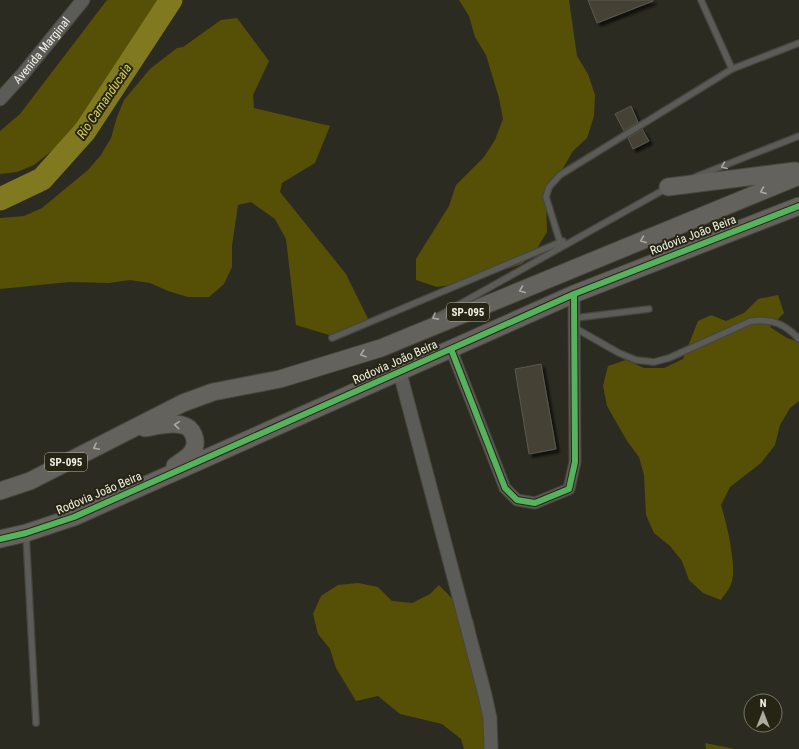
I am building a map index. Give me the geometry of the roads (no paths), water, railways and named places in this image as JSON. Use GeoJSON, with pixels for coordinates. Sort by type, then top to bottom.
{"type":"FeatureCollection","features":[{"type":"Feature","properties":{"kind":"main road"},"geometry":{"type":"LineString","coordinates":[[668,187],[799,170]]}},
{"type":"Feature","properties":{"kind":"main road","name":"Rodovia João Beira"},"geometry":{"type":"LineString","coordinates":[[0,492],[30,481],[183,403],[213,392],[280,379],[381,348],[799,176]]}},
{"type":"Feature","properties":{"kind":"main road","name":"Rodovia João Beira"},"geometry":{"type":"LineString","coordinates":[[0,539],[26,533],[74,517],[400,373],[574,294],[799,206]]}},
{"type":"Feature","properties":{"kind":"main road"},"geometry":{"type":"LineString","coordinates":[[131,430],[170,424],[183,425],[193,432],[195,442],[193,452],[160,479]]}},
{"type":"Feature","properties":{"kind":"street","name":"Avenida Marginal"},"geometry":{"type":"LineString","coordinates":[[0,99],[22,76],[83,0]]}},
{"type":"Feature","properties":{"kind":"street"},"geometry":{"type":"LineString","coordinates":[[451,349],[505,488],[517,500],[535,503],[569,489],[575,462],[574,294]]}},
{"type":"Feature","properties":{"kind":"street"},"geometry":{"type":"LineString","coordinates":[[400,373],[486,695],[490,718],[491,749]]}},
{"type":"Feature","properties":{"kind":"lane"},"geometry":{"type":"LineString","coordinates":[[701,0],[732,69]]}},
{"type":"Feature","properties":{"kind":"lane"},"geometry":{"type":"LineString","coordinates":[[560,242],[546,198],[549,187],[560,175],[732,69],[799,43]]}},
{"type":"Feature","properties":{"kind":"lane"},"geometry":{"type":"LineString","coordinates":[[381,348],[668,187],[799,136]]}},
{"type":"Feature","properties":{"kind":"lane"},"geometry":{"type":"LineString","coordinates":[[332,338],[591,229]]}},
{"type":"Feature","properties":{"kind":"lane"},"geometry":{"type":"LineString","coordinates":[[575,323],[649,309]]}},
{"type":"Feature","properties":{"kind":"lane"},"geometry":{"type":"LineString","coordinates":[[575,323],[619,353],[636,360],[654,362],[669,358],[751,321],[765,320],[781,324],[799,339]]}},
{"type":"Feature","properties":{"kind":"lane"},"geometry":{"type":"LineString","coordinates":[[26,533],[36,723]]}},
{"type":"Feature","properties":{"kind":"waterway","name":"Rio Camanducaia"},"geometry":{"type":"LineString","coordinates":[[0,199],[42,179],[85,131],[171,0]]}}]}
